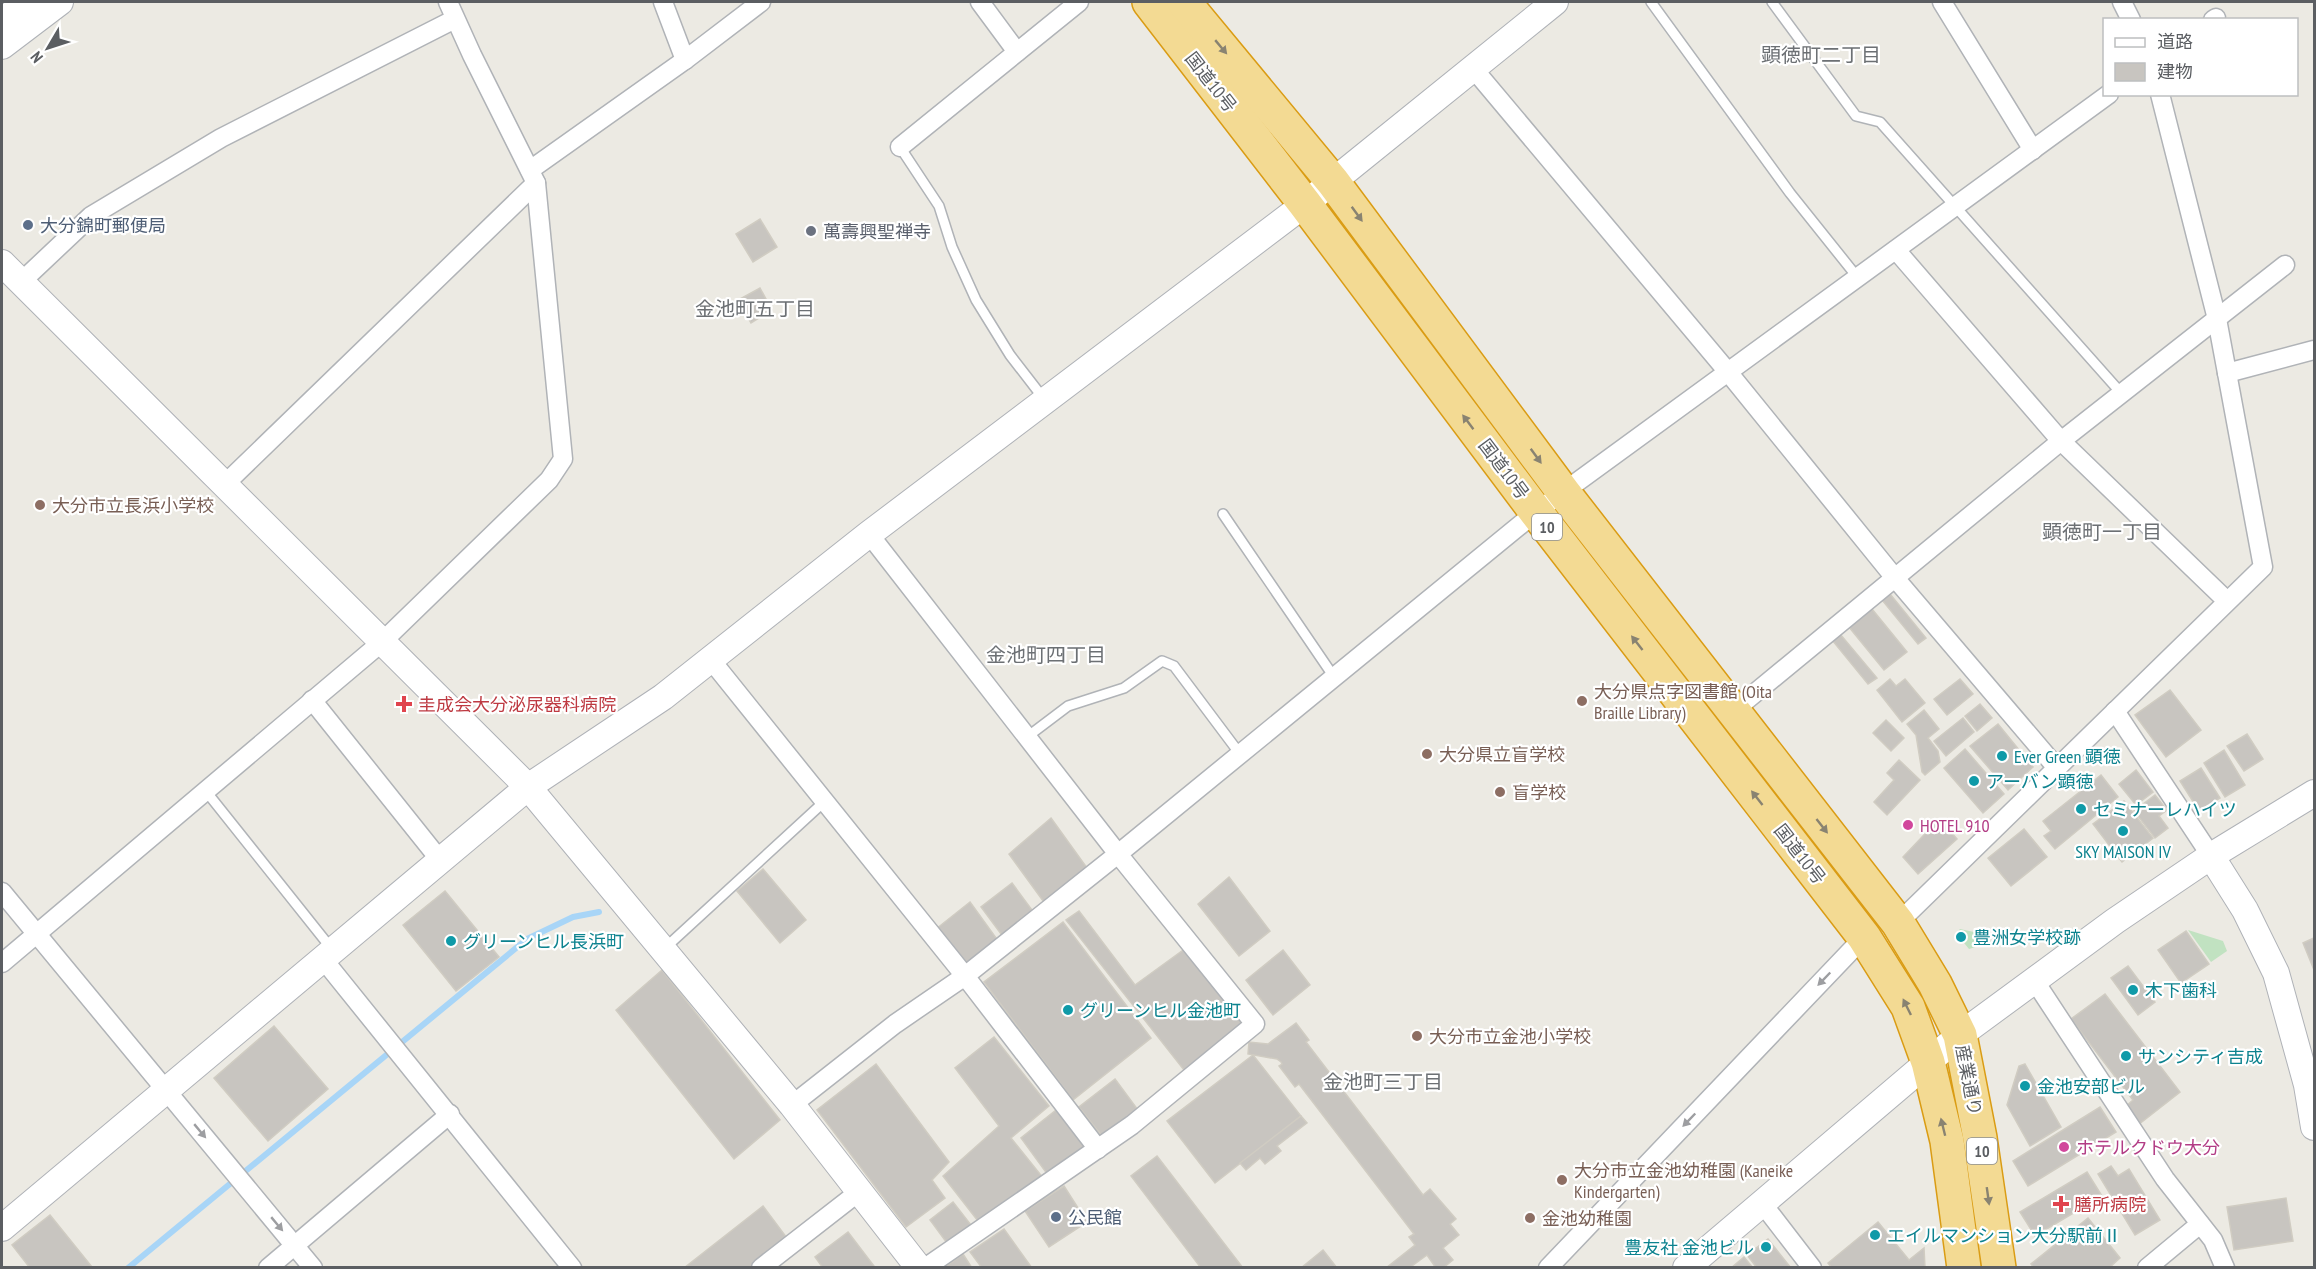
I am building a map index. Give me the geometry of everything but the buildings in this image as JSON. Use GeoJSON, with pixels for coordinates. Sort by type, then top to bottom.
{"type":"FeatureCollection","features":[{"type":"Feature","properties":{"kind":"highway","name":"国道10号"},"geometry":{"type":"LineString","coordinates":[[1149,2],[1305,204],[1536,512],[1864,937],[1908,1007],[1928,1062]]}},
{"type":"Feature","properties":{"kind":"highway","name":"国道10号"},"geometry":{"type":"LineString","coordinates":[[1184,2],[1333,182],[1564,493],[1898,923],[1935,984],[1960,1035]]}},
{"type":"Feature","properties":{"kind":"highway","name":"産業通り"},"geometry":{"type":"LineString","coordinates":[[1960,1035],[1980,1138],[1999,1268]]}},
{"type":"Feature","properties":{"kind":"highway","name":"産業通り"},"geometry":{"type":"LineString","coordinates":[[1928,1062],[1947,1141],[1964,1268]]}},
{"type":"Feature","properties":{"kind":"street"},"geometry":{"type":"LineString","coordinates":[[2,21],[27,2]]}},
{"type":"Feature","properties":{"kind":"street"},"geometry":{"type":"LineString","coordinates":[[2,46],[60,2]]}},
{"type":"Feature","properties":{"kind":"street"},"geometry":{"type":"LineString","coordinates":[[2,963],[382,642],[549,480],[562,459],[533,176],[448,2]]}},
{"type":"Feature","properties":{"kind":"street"},"geometry":{"type":"LineString","coordinates":[[663,2],[685,60]]}},
{"type":"Feature","properties":{"kind":"street"},"geometry":{"type":"LineString","coordinates":[[224,485],[533,176],[760,2]]}},
{"type":"Feature","properties":{"kind":"street"},"geometry":{"type":"LineString","coordinates":[[980,2],[1017,52]]}},
{"type":"Feature","properties":{"kind":"street"},"geometry":{"type":"LineString","coordinates":[[900,147],[1079,2]]}},
{"type":"Feature","properties":{"kind":"street"},"geometry":{"type":"LineString","coordinates":[[2,1228],[528,787],[663,697],[869,534],[1305,204],[1554,2]]}},
{"type":"Feature","properties":{"kind":"street"},"geometry":{"type":"LineString","coordinates":[[1942,2],[2033,150]]}},
{"type":"Feature","properties":{"kind":"street"},"geometry":{"type":"LineString","coordinates":[[2122,2],[2130,18]]}},
{"type":"Feature","properties":{"kind":"street"},"geometry":{"type":"LineString","coordinates":[[21,282],[91,216],[221,138],[455,19]]}},
{"type":"Feature","properties":{"kind":"street"},"geometry":{"type":"LineString","coordinates":[[1472,67],[1728,372],[1895,578],[2056,768]]}},
{"type":"Feature","properties":{"kind":"street"},"geometry":{"type":"LineString","coordinates":[[792,1105],[886,1031],[965,976],[1118,854],[1536,512],[2106,96]]}},
{"type":"Feature","properties":{"kind":"street"},"geometry":{"type":"LineString","coordinates":[[1898,923],[2262,567],[2217,319],[2161,96]]}},
{"type":"Feature","properties":{"kind":"street"},"geometry":{"type":"LineString","coordinates":[[1896,250],[2061,441],[2227,602]]}},
{"type":"Feature","properties":{"kind":"street"},"geometry":{"type":"LineString","coordinates":[[2,263],[528,787],[792,1105],[920,1268]]}},
{"type":"Feature","properties":{"kind":"street"},"geometry":{"type":"LineString","coordinates":[[1732,712],[2061,441],[2285,265]]}},
{"type":"Feature","properties":{"kind":"street"},"geometry":{"type":"LineString","coordinates":[[2227,373],[2314,350]]}},
{"type":"Feature","properties":{"kind":"street"},"geometry":{"type":"LineString","coordinates":[[869,534],[1118,854],[1255,1024],[1132,1125],[926,1268]]}},
{"type":"Feature","properties":{"kind":"street"},"geometry":{"type":"LineString","coordinates":[[711,660],[965,976],[1098,1149]]}},
{"type":"Feature","properties":{"kind":"street"},"geometry":{"type":"LineString","coordinates":[[312,700],[440,860]]}},
{"type":"Feature","properties":{"kind":"street"},"geometry":{"type":"LineString","coordinates":[[2115,711],[2245,910],[2276,973],[2307,1084],[2314,1127]]}},
{"type":"Feature","properties":{"kind":"street"},"geometry":{"type":"LineString","coordinates":[[1696,1264],[1762,1203],[1960,1035],[2115,921],[2211,856],[2314,793]]}},
{"type":"Feature","properties":{"kind":"street"},"geometry":{"type":"LineString","coordinates":[[2,892],[313,1268]]}},
{"type":"Feature","properties":{"kind":"street"},"geometry":{"type":"LineString","coordinates":[[1548,1268],[1864,937]]}},
{"type":"Feature","properties":{"kind":"street"},"geometry":{"type":"LineString","coordinates":[[328,954],[366,1015],[450,1114],[572,1268]]}},
{"type":"Feature","properties":{"kind":"street"},"geometry":{"type":"LineString","coordinates":[[2034,980],[2165,1179],[2213,1240],[2225,1268]]}},
{"type":"Feature","properties":{"kind":"street"},"geometry":{"type":"LineString","coordinates":[[268,1268],[450,1114]]}},
{"type":"Feature","properties":{"kind":"street"},"geometry":{"type":"LineString","coordinates":[[761,1268],[860,1191]]}},
{"type":"Feature","properties":{"kind":"street"},"geometry":{"type":"LineString","coordinates":[[1762,1203],[1812,1268]]}},
{"type":"Feature","properties":{"kind":"street"},"geometry":{"type":"LineString","coordinates":[[2146,1268],[2200,1224]]}},
{"type":"Feature","properties":{"kind":"lane"},"geometry":{"type":"LineString","coordinates":[[1651,2],[1790,193],[1858,278]]}},
{"type":"Feature","properties":{"kind":"lane"},"geometry":{"type":"LineString","coordinates":[[1772,2],[1856,116],[1880,122],[2122,394]]}},
{"type":"Feature","properties":{"kind":"lane"},"geometry":{"type":"LineString","coordinates":[[900,147],[939,206],[952,246],[976,300],[1010,355],[1045,401]]}},
{"type":"Feature","properties":{"kind":"lane"},"geometry":{"type":"LineString","coordinates":[[1223,514],[1334,677]]}},
{"type":"Feature","properties":{"kind":"lane"},"geometry":{"type":"LineString","coordinates":[[1027,737],[1068,706],[1124,688],[1162,661],[1174,666],[1240,754]]}},
{"type":"Feature","properties":{"kind":"lane"},"geometry":{"type":"LineString","coordinates":[[205,790],[328,954]]}},
{"type":"Feature","properties":{"kind":"lane"},"geometry":{"type":"LineString","coordinates":[[663,950],[825,801]]}},
{"type":"Feature","properties":{"kind":"green space"},"geometry":{"type":"Polygon","coordinates":[[[1960,929],[1988,935],[1989,943],[1969,949],[1956,933],[1960,929]]]}},
{"type":"Feature","properties":{"kind":"green space"},"geometry":{"type":"Polygon","coordinates":[[[2188,930],[2223,941],[2227,951],[2211,962],[2188,930]]]}},
{"type":"Feature","properties":{"kind":"waterway"},"geometry":{"type":"LineString","coordinates":[[128,1268],[527,939],[573,917],[599,912]]}},
{"type":"Feature","properties":{"kind":"place","name":"大分錦町郵便局"},"geometry":{"type":"Point","coordinates":[28,225]}},
{"type":"Feature","properties":{"kind":"place","name":"萬壽興聖禅寺"},"geometry":{"type":"Point","coordinates":[811,231]}},
{"type":"Feature","properties":{"kind":"place","name":"大分市立長浜小学校"},"geometry":{"type":"Point","coordinates":[40,505]}},
{"type":"Feature","properties":{"kind":"place","name":"大分県点字図書館 (Oita Braille Library)"},"geometry":{"type":"Point","coordinates":[1582,701]}},
{"type":"Feature","properties":{"kind":"place","name":"圭成会大分泌尿器科病院"},"geometry":{"type":"Point","coordinates":[404,704]}},
{"type":"Feature","properties":{"kind":"place","name":"大分県立盲学校"},"geometry":{"type":"Point","coordinates":[1427,754]}},
{"type":"Feature","properties":{"kind":"place","name":"Ever Green 顕徳"},"geometry":{"type":"Point","coordinates":[2002,756]}},
{"type":"Feature","properties":{"kind":"place","name":"アーバン顕徳"},"geometry":{"type":"Point","coordinates":[1974,781]}},
{"type":"Feature","properties":{"kind":"place","name":"盲学校"},"geometry":{"type":"Point","coordinates":[1500,792]}},
{"type":"Feature","properties":{"kind":"place","name":"セミナーレハイツ"},"geometry":{"type":"Point","coordinates":[2081,809]}},
{"type":"Feature","properties":{"kind":"place","name":"HOTEL 910"},"geometry":{"type":"Point","coordinates":[1908,825]}},
{"type":"Feature","properties":{"kind":"place","name":"SKY MAISON IV"},"geometry":{"type":"Point","coordinates":[2123,831]}},
{"type":"Feature","properties":{"kind":"place","name":"豊洲女学校跡"},"geometry":{"type":"Point","coordinates":[1961,937]}},
{"type":"Feature","properties":{"kind":"place","name":"グリーンヒル長浜町"},"geometry":{"type":"Point","coordinates":[451,941]}},
{"type":"Feature","properties":{"kind":"place","name":"木下歯科"},"geometry":{"type":"Point","coordinates":[2133,990]}},
{"type":"Feature","properties":{"kind":"place","name":"グリーンヒル金池町"},"geometry":{"type":"Point","coordinates":[1068,1010]}},
{"type":"Feature","properties":{"kind":"place","name":"大分市立金池小学校"},"geometry":{"type":"Point","coordinates":[1417,1036]}},
{"type":"Feature","properties":{"kind":"place","name":"サンシティ吉成"},"geometry":{"type":"Point","coordinates":[2126,1056]}},
{"type":"Feature","properties":{"kind":"place","name":"金池安部ビル"},"geometry":{"type":"Point","coordinates":[2025,1086]}},
{"type":"Feature","properties":{"kind":"place","name":"ホテルクドウ大分"},"geometry":{"type":"Point","coordinates":[2064,1147]}},
{"type":"Feature","properties":{"kind":"place","name":"大分市立金池幼稚園 (Kaneike Kindergarten)"},"geometry":{"type":"Point","coordinates":[1562,1180]}},
{"type":"Feature","properties":{"kind":"place","name":"膳所病院"},"geometry":{"type":"Point","coordinates":[2061,1204]}},
{"type":"Feature","properties":{"kind":"place","name":"公民館"},"geometry":{"type":"Point","coordinates":[1056,1217]}},
{"type":"Feature","properties":{"kind":"place","name":"金池幼稚園"},"geometry":{"type":"Point","coordinates":[1530,1218]}},
{"type":"Feature","properties":{"kind":"place","name":"エイルマンション大分駅前Ⅱ"},"geometry":{"type":"Point","coordinates":[1875,1235]}},
{"type":"Feature","properties":{"kind":"place","name":"豊友社 金池ビル"},"geometry":{"type":"Point","coordinates":[1766,1247]}},
{"type":"Feature","properties":{"kind":"district","name":"顕徳町二丁目"},"geometry":{"type":"Point","coordinates":[1821,55]}},
{"type":"Feature","properties":{"kind":"district","name":"金池町五丁目"},"geometry":{"type":"Point","coordinates":[755,309]}},
{"type":"Feature","properties":{"kind":"district","name":"顕徳町一丁目"},"geometry":{"type":"Point","coordinates":[2102,532]}},
{"type":"Feature","properties":{"kind":"district","name":"金池町四丁目"},"geometry":{"type":"Point","coordinates":[1046,655]}},
{"type":"Feature","properties":{"kind":"district","name":"金池町三丁目"},"geometry":{"type":"Point","coordinates":[1383,1082]}}]}
